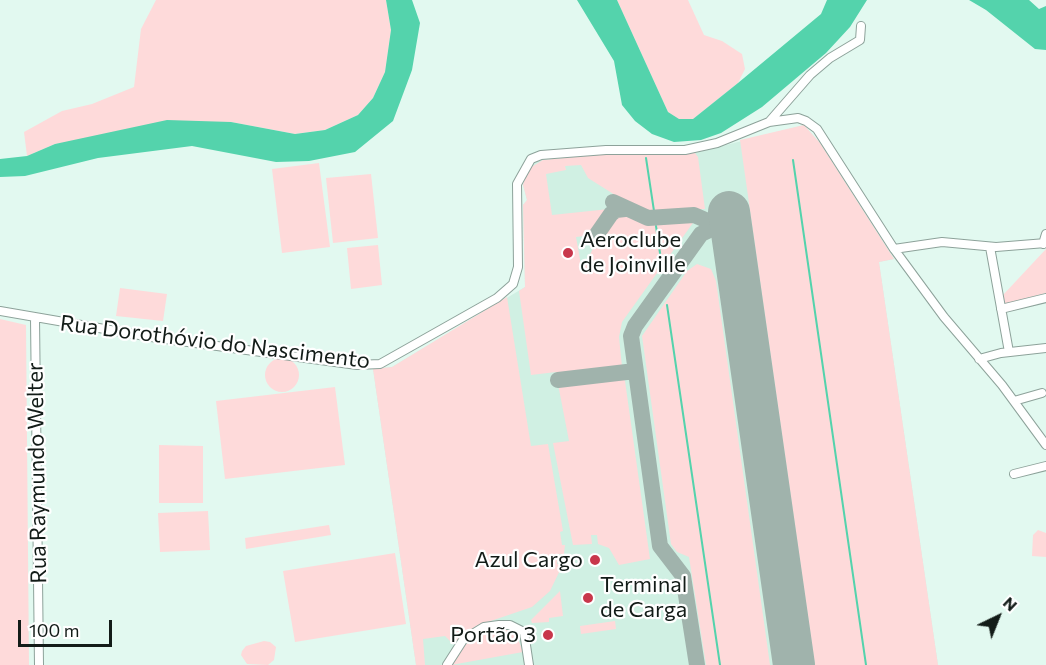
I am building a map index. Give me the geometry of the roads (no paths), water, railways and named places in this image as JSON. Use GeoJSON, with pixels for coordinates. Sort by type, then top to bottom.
{"type":"FeatureCollection","features":[{"type":"Feature","properties":{"kind":"street"},"geometry":{"type":"LineString","coordinates":[[769,122],[810,75],[830,58],[860,40],[861,26]]}},
{"type":"Feature","properties":{"kind":"street"},"geometry":{"type":"LineString","coordinates":[[769,122],[798,118],[812,124],[894,249],[944,317],[1045,441]]}},
{"type":"Feature","properties":{"kind":"street","name":"Rua Dorothóvio do Nascimento"},"geometry":{"type":"LineString","coordinates":[[0,311],[151,337],[371,365],[393,358],[478,309],[503,294],[515,281],[518,267],[518,184],[522,172],[531,159],[541,155],[606,150],[686,150],[717,143],[769,122]]}},
{"type":"Feature","properties":{"kind":"street"},"geometry":{"type":"LineString","coordinates":[[894,249],[942,242],[990,247],[1044,244],[1046,234]]}},
{"type":"Feature","properties":{"kind":"street"},"geometry":{"type":"LineString","coordinates":[[990,247],[1009,352]]}},
{"type":"Feature","properties":{"kind":"street"},"geometry":{"type":"LineString","coordinates":[[1001,309],[1046,298]]}},
{"type":"Feature","properties":{"kind":"street","name":"Rua Raymundo Welter"},"geometry":{"type":"LineString","coordinates":[[35,318],[39,665]]}},
{"type":"Feature","properties":{"kind":"street"},"geometry":{"type":"LineString","coordinates":[[980,359],[1009,352],[1046,348]]}},
{"type":"Feature","properties":{"kind":"street"},"geometry":{"type":"LineString","coordinates":[[1014,402],[1041,393]]}},
{"type":"Feature","properties":{"kind":"street"},"geometry":{"type":"LineString","coordinates":[[1014,474],[1046,466]]}},
{"type":"Feature","properties":{"kind":"street"},"geometry":{"type":"LineString","coordinates":[[447,665],[463,640],[484,627],[510,625],[524,632],[529,665]]}},
{"type":"Feature","properties":{"kind":"waterway"},"geometry":{"type":"LineString","coordinates":[[646,158],[654,211]]}},
{"type":"Feature","properties":{"kind":"waterway"},"geometry":{"type":"LineString","coordinates":[[793,160],[866,665]]}},
{"type":"Feature","properties":{"kind":"waterway"},"geometry":{"type":"LineString","coordinates":[[656,226],[661,260]]}},
{"type":"Feature","properties":{"kind":"waterway"},"geometry":{"type":"LineString","coordinates":[[667,305],[720,665]]}},
{"type":"Feature","properties":{"kind":"place","name":"Aeroclube de Joinville"},"geometry":{"type":"Point","coordinates":[568,253]}},
{"type":"Feature","properties":{"kind":"place","name":"Azul Cargo"},"geometry":{"type":"Point","coordinates":[595,560]}},
{"type":"Feature","properties":{"kind":"place","name":"Terminal de Carga"},"geometry":{"type":"Point","coordinates":[588,598]}},
{"type":"Feature","properties":{"kind":"place","name":"Portão 3"},"geometry":{"type":"Point","coordinates":[548,635]}}]}
